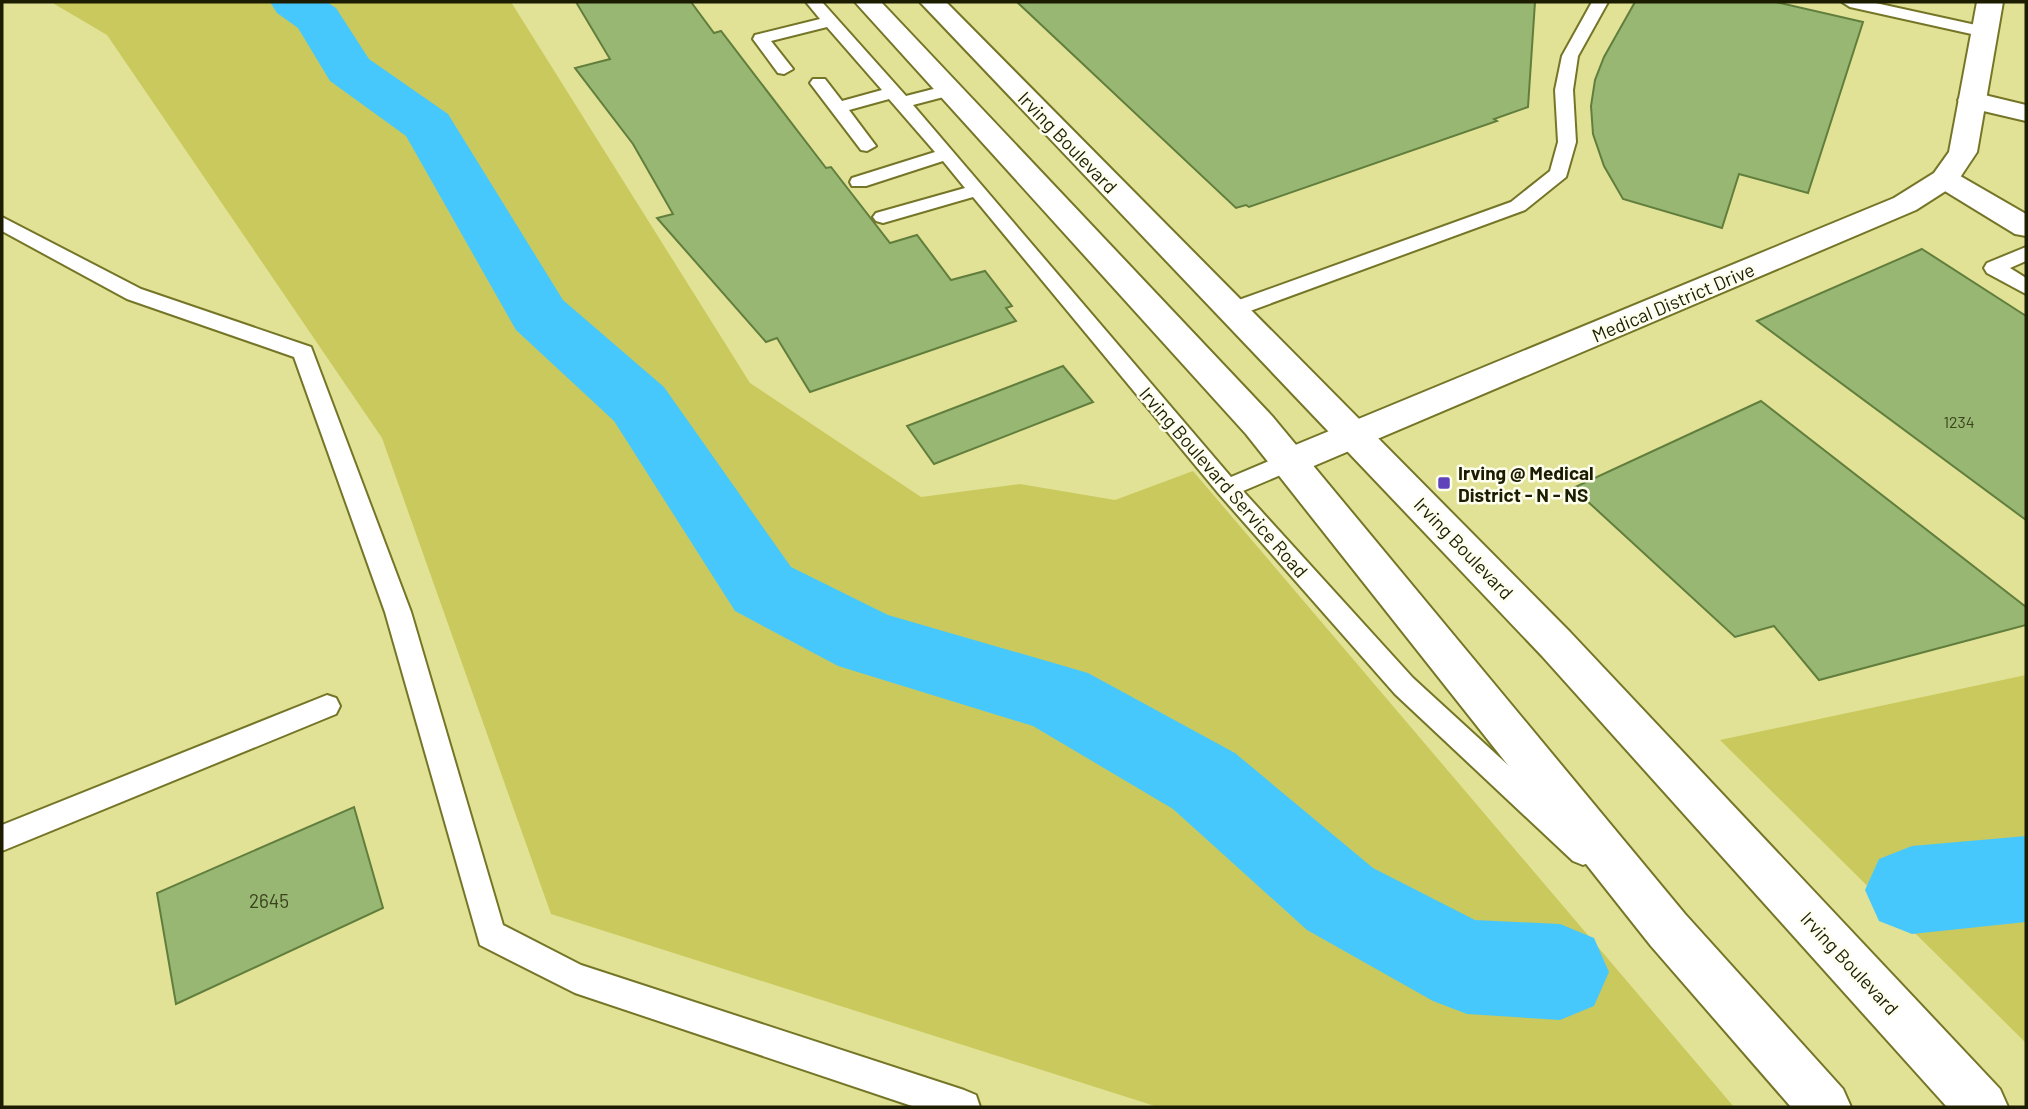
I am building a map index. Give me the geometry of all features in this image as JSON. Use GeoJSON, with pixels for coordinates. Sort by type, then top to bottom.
{"type":"FeatureCollection","features":[{"type":"Feature","properties":{"kind":"main road"},"geometry":{"type":"LineString","coordinates":[[867,2],[1248,413],[1668,930],[1825,1107]]}},
{"type":"Feature","properties":{"kind":"main road","name":"Irving Boulevard"},"geometry":{"type":"LineString","coordinates":[[932,2],[1565,654],[1982,1107]]}},
{"type":"Feature","properties":{"kind":"main road","name":"Medical District Drive"},"geometry":{"type":"LineString","coordinates":[[1289,462],[1905,204],[1945,179],[1962,152],[1990,2]]}},
{"type":"Feature","properties":{"kind":"main road"},"geometry":{"type":"LineString","coordinates":[[1972,100],[2026,113]]}},
{"type":"Feature","properties":{"kind":"main road"},"geometry":{"type":"LineString","coordinates":[[1945,179],[2026,227]]}},
{"type":"Feature","properties":{"kind":"lane","name":"Irving Boulevard Service Road"},"geometry":{"type":"LineString","coordinates":[[814,2],[899,97],[1227,488],[1404,686],[1668,930]]}},
{"type":"Feature","properties":{"kind":"lane"},"geometry":{"type":"LineString","coordinates":[[1232,310],[1518,205],[1559,173],[1567,142],[1564,90],[1570,56],[1600,2]]}},
{"type":"Feature","properties":{"kind":"lane"},"geometry":{"type":"LineString","coordinates":[[1850,2],[1984,32]]}},
{"type":"Feature","properties":{"kind":"lane"},"geometry":{"type":"LineString","coordinates":[[784,69],[761,39],[830,20]]}},
{"type":"Feature","properties":{"kind":"lane"},"geometry":{"type":"LineString","coordinates":[[819,83],[867,146]]}},
{"type":"Feature","properties":{"kind":"lane"},"geometry":{"type":"LineString","coordinates":[[838,108],[949,90]]}},
{"type":"Feature","properties":{"kind":"lane"},"geometry":{"type":"LineString","coordinates":[[859,182],[947,154]]}},
{"type":"Feature","properties":{"kind":"lane"},"geometry":{"type":"LineString","coordinates":[[883,217],[977,190]]}},
{"type":"Feature","properties":{"kind":"lane"},"geometry":{"type":"LineString","coordinates":[[2,223],[134,294],[303,352],[398,612],[491,935],[575,978],[964,1107]]}},
{"type":"Feature","properties":{"kind":"lane"},"geometry":{"type":"LineString","coordinates":[[2026,253],[1994,268],[2026,288]]}},
{"type":"Feature","properties":{"kind":"lane","name":"Medical District Drive"},"geometry":{"type":"LineString","coordinates":[[1227,488],[1289,462]]}},
{"type":"Feature","properties":{"kind":"lane"},"geometry":{"type":"LineString","coordinates":[[2,838],[327,706]]}},
{"type":"Feature","properties":{"kind":"shaded area"},"geometry":{"type":"Polygon","coordinates":[[[51,2],[511,2],[750,383],[921,497],[1020,484],[1115,500],[1193,471],[1734,1107],[1158,1107],[551,914],[382,438],[107,35],[51,2]]]}},
{"type":"Feature","properties":{"kind":"shaded area"},"geometry":{"type":"Polygon","coordinates":[[[2026,675],[2026,1043],[1720,740],[2026,675]]]}},
{"type":"Feature","properties":{"kind":"building"},"geometry":{"type":"Polygon","coordinates":[[[576,2],[691,2],[714,33],[721,31],[826,168],[831,167],[890,243],[917,235],[951,280],[985,271],[1012,306],[1006,308],[1016,321],[810,392],[777,338],[766,342],[657,218],[673,214],[633,144],[575,68],[610,59],[576,2]]]}},
{"type":"Feature","properties":{"kind":"building"},"geometry":{"type":"Polygon","coordinates":[[[1017,2],[1535,2],[1528,107],[1494,119],[1497,121],[1249,207],[1246,205],[1236,208],[1017,2]]]}},
{"type":"Feature","properties":{"kind":"building"},"geometry":{"type":"Polygon","coordinates":[[[1635,2],[1776,2],[1863,22],[1808,193],[1739,174],[1722,228],[1623,199],[1604,166],[1593,134],[1591,106],[1595,80],[1604,57],[1635,2]]]}},
{"type":"Feature","properties":{"kind":"building"},"geometry":{"type":"Polygon","coordinates":[[[1922,249],[2026,316],[2026,520],[1757,321],[1922,249]]]}},
{"type":"Feature","properties":{"kind":"building"},"geometry":{"type":"Polygon","coordinates":[[[1063,366],[1093,402],[934,464],[907,426],[1063,366]]]}},
{"type":"Feature","properties":{"kind":"building"},"geometry":{"type":"Polygon","coordinates":[[[1761,401],[2026,607],[2026,625],[1819,680],[1774,626],[1735,637],[1573,488],[1761,401]]]}},
{"type":"Feature","properties":{"kind":"building"},"geometry":{"type":"Polygon","coordinates":[[[354,807],[383,908],[176,1004],[157,893],[354,807]]]}},
{"type":"Feature","properties":{"kind":"waterway"},"geometry":{"type":"LineString","coordinates":[[295,2],[318,19],[349,70],[428,126],[539,315],[639,404],[763,589],[867,642],[1058,698],[1204,781],[1340,899],[1467,967],[1560,972]]}},
{"type":"Feature","properties":{"kind":"waterway"},"geometry":{"type":"LineString","coordinates":[[1912,890],[2026,879]]}},
{"type":"Feature","properties":{"kind":"place","name":"Irving @ Medical District - N - NS"},"geometry":{"type":"Point","coordinates":[1444,483]}}]}
